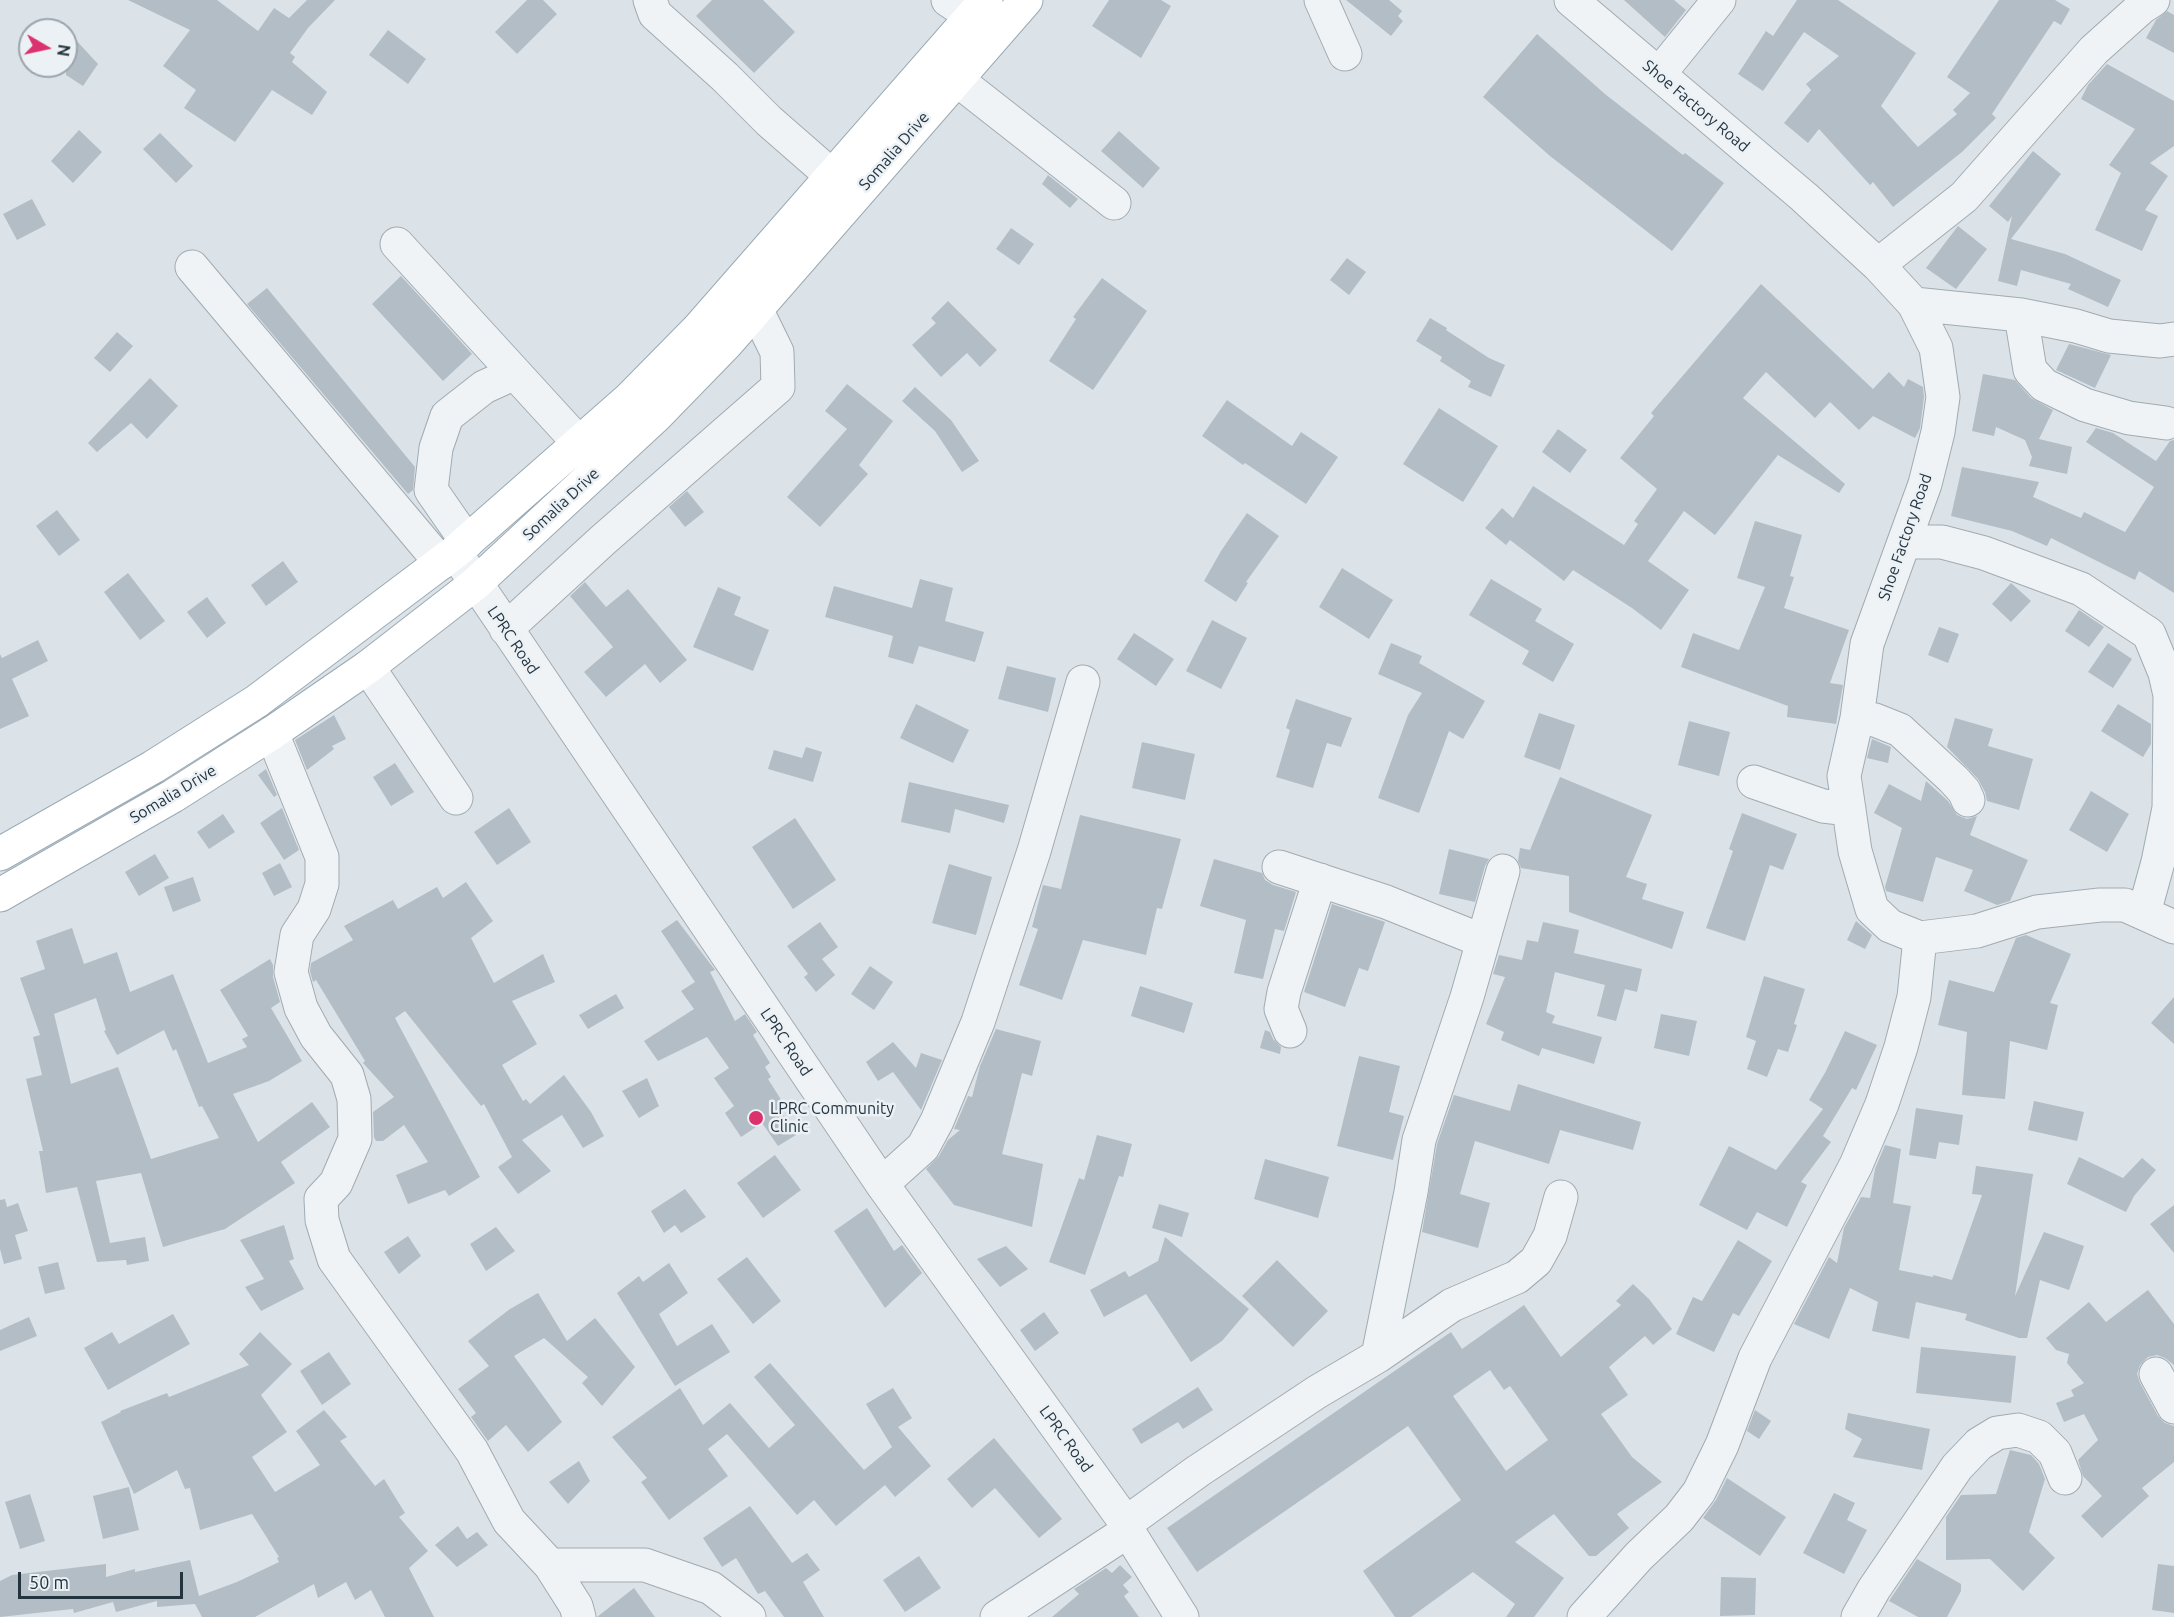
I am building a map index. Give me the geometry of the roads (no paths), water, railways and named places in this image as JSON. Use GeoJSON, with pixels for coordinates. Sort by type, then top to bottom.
{"type":"FeatureCollection","features":[{"type":"Feature","properties":{"kind":"main road","name":"Somalia Drive"},"geometry":{"type":"LineString","coordinates":[[0,895],[173,796],[272,733],[368,668],[476,584],[655,417],[727,343],[1026,0]]}},
{"type":"Feature","properties":{"kind":"main road","name":"Somalia Drive"},"geometry":{"type":"LineString","coordinates":[[0,853],[153,767],[257,701],[454,552],[579,443],[628,400],[698,329],[832,176],[969,5]]}},
{"type":"Feature","properties":{"kind":"street"},"geometry":{"type":"LineString","coordinates":[[650,0],[655,14],[725,77],[769,121],[832,176]]}},
{"type":"Feature","properties":{"kind":"street"},"geometry":{"type":"LineString","coordinates":[[1321,0],[1346,54]]}},
{"type":"Feature","properties":{"kind":"street","name":"Shoe Factory Road"},"geometry":{"type":"LineString","coordinates":[[1571,0],[1803,197],[1878,265],[1914,304],[1935,348],[1943,397],[1938,432],[1925,484],[1867,644],[1857,718],[1844,776],[1855,851],[1872,909],[1890,926],[1920,938],[1977,931],[2037,912],[2100,904],[2125,906],[2174,927]]}},
{"type":"Feature","properties":{"kind":"street"},"geometry":{"type":"LineString","coordinates":[[1659,74],[1719,0]]}},
{"type":"Feature","properties":{"kind":"street"},"geometry":{"type":"LineString","coordinates":[[1878,265],[1964,197],[2094,50],[2153,0]]}},
{"type":"Feature","properties":{"kind":"street"},"geometry":{"type":"LineString","coordinates":[[956,80],[1114,204]]}},
{"type":"Feature","properties":{"kind":"street"},"geometry":{"type":"LineString","coordinates":[[397,244],[579,443]]}},
{"type":"Feature","properties":{"kind":"street"},"geometry":{"type":"LineString","coordinates":[[192,267],[454,552]]}},
{"type":"Feature","properties":{"kind":"street"},"geometry":{"type":"LineString","coordinates":[[1914,304],[2020,315],[2076,326],[2109,336],[2160,341],[2174,339]]}},
{"type":"Feature","properties":{"kind":"street"},"geometry":{"type":"LineString","coordinates":[[506,629],[603,540],[778,387],[777,352],[756,309]]}},
{"type":"Feature","properties":{"kind":"street"},"geometry":{"type":"LineString","coordinates":[[2020,315],[2030,370],[2044,385],[2085,405],[2129,418],[2166,423]]}},
{"type":"Feature","properties":{"kind":"street"},"geometry":{"type":"LineString","coordinates":[[454,552],[431,490],[436,448],[447,416],[484,387],[515,373]]}},
{"type":"Feature","properties":{"kind":"street"},"geometry":{"type":"LineString","coordinates":[[1905,542],[1942,542],[1984,553],[2081,589],[2149,634],[2165,673],[2170,695],[2169,808],[2158,862],[2144,913]]}},
{"type":"Feature","properties":{"kind":"street","name":"LPRC Road"},"geometry":{"type":"LineString","coordinates":[[454,552],[882,1184],[1127,1527],[1182,1617]]}},
{"type":"Feature","properties":{"kind":"street"},"geometry":{"type":"LineString","coordinates":[[368,668],[456,798]]}},
{"type":"Feature","properties":{"kind":"street"},"geometry":{"type":"LineString","coordinates":[[882,1184],[923,1147],[938,1121],[978,1022],[1034,851],[1083,682]]}},
{"type":"Feature","properties":{"kind":"street"},"geometry":{"type":"LineString","coordinates":[[1857,718],[1875,720],[1900,730],[1953,779],[1964,791],[1968,800]]}},
{"type":"Feature","properties":{"kind":"street"},"geometry":{"type":"LineString","coordinates":[[272,733],[322,857],[322,884],[314,909],[297,935],[291,972],[301,1008],[316,1036],[347,1075],[354,1099],[355,1139],[336,1182],[321,1199],[322,1220],[334,1259],[472,1451],[509,1521],[550,1565],[576,1606],[579,1617]]}},
{"type":"Feature","properties":{"kind":"street"},"geometry":{"type":"LineString","coordinates":[[1754,782],[1823,806],[1849,809]]}},
{"type":"Feature","properties":{"kind":"street"},"geometry":{"type":"LineString","coordinates":[[1279,867],[1386,902],[1483,941]]}},
{"type":"Feature","properties":{"kind":"street"},"geometry":{"type":"LineString","coordinates":[[1378,1356],[1411,1192],[1419,1140],[1467,997],[1503,871]]}},
{"type":"Feature","properties":{"kind":"street"},"geometry":{"type":"LineString","coordinates":[[1290,1031],[1281,1009],[1284,992],[1320,880]]}},
{"type":"Feature","properties":{"kind":"street"},"geometry":{"type":"LineString","coordinates":[[1584,1617],[1639,1556],[1679,1518],[1699,1492],[1722,1445],[1755,1358],[1856,1165],[1882,1104],[1914,998],[1920,938]]}},
{"type":"Feature","properties":{"kind":"street"},"geometry":{"type":"LineString","coordinates":[[997,1617],[1127,1527],[1198,1471],[1317,1392],[1378,1356],[1452,1305],[1517,1277],[1536,1261],[1550,1236],[1561,1197]]}},
{"type":"Feature","properties":{"kind":"street"},"geometry":{"type":"LineString","coordinates":[[2156,1374],[2174,1407]]}},
{"type":"Feature","properties":{"kind":"street"},"geometry":{"type":"LineString","coordinates":[[1858,1617],[1874,1589],[1957,1467],[1979,1444],[1997,1433],[2018,1431],[2039,1437],[2055,1453],[2065,1478]]}},
{"type":"Feature","properties":{"kind":"street"},"geometry":{"type":"LineString","coordinates":[[550,1565],[645,1565],[711,1588],[749,1617]]}},
{"type":"Feature","properties":{"kind":"place","name":"LPRC Community Clinic"},"geometry":{"type":"Point","coordinates":[756,1118]}}]}
